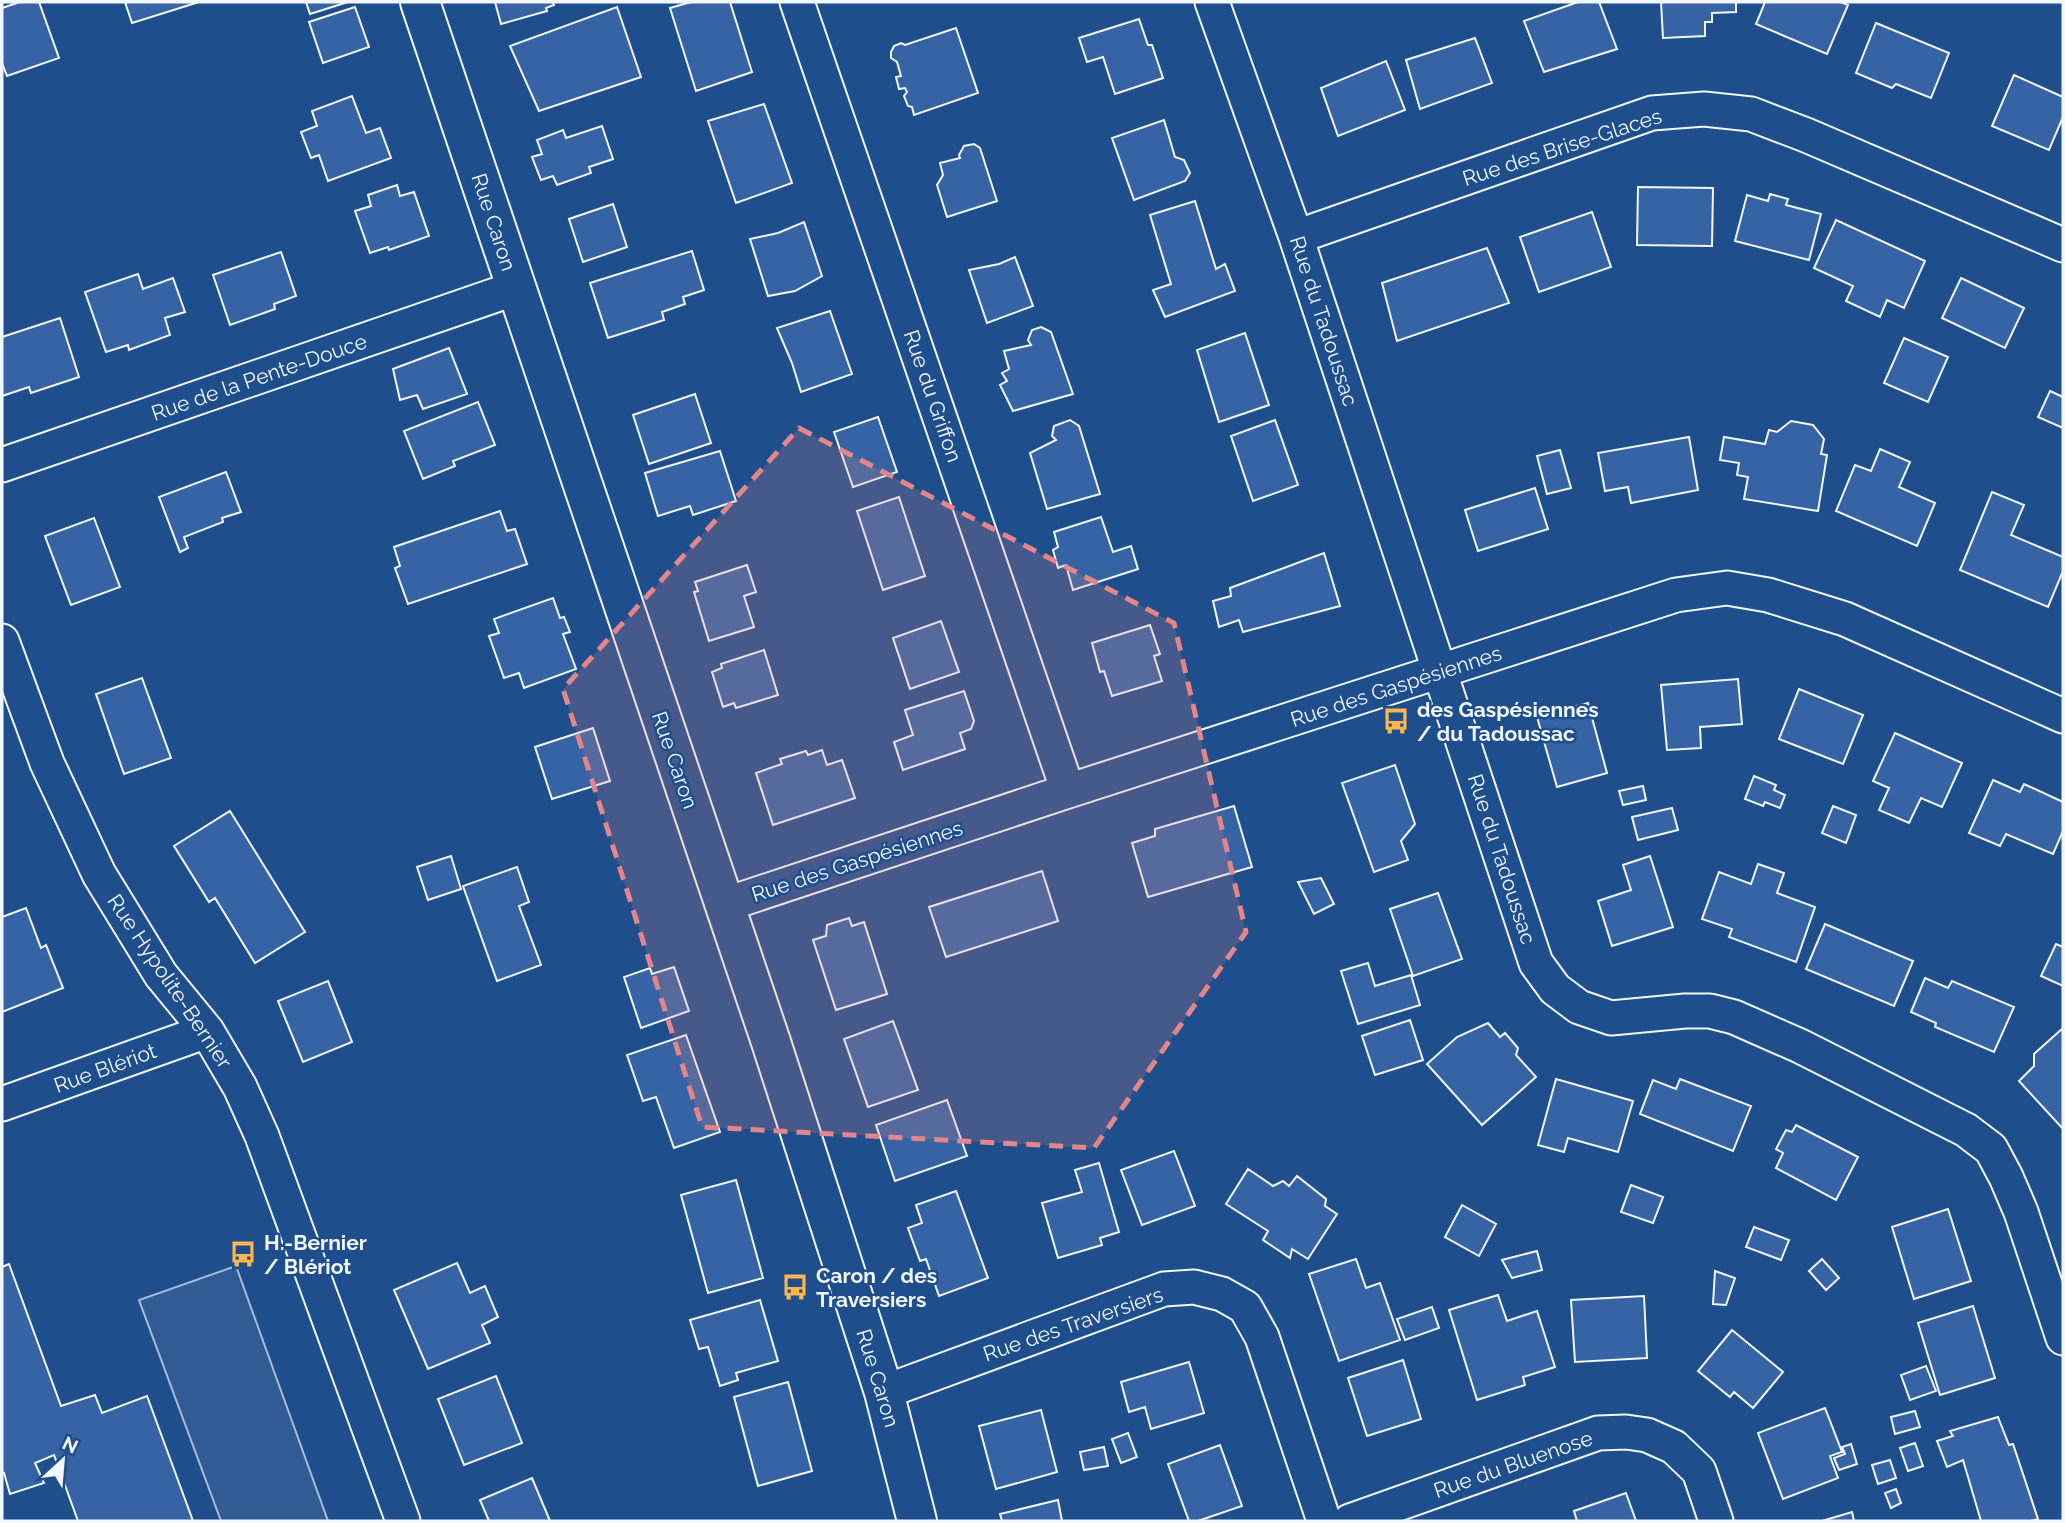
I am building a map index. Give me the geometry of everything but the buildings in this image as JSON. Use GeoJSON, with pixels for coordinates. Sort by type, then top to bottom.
{"type":"FeatureCollection","features":[{"type":"Feature","properties":{"kind":"street","name":"Rue Caron"},"geometry":{"type":"LineString","coordinates":[[420,2],[724,905],[884,1392],[917,1521]]}},
{"type":"Feature","properties":{"kind":"street","name":"Rue du Griffon"},"geometry":{"type":"LineString","coordinates":[[797,2],[1068,791]]}},
{"type":"Feature","properties":{"kind":"street","name":"Rue du Tadoussac"},"geometry":{"type":"LineString","coordinates":[[1212,2],[1296,237],[1536,963],[1555,989],[1579,1007],[1611,1017],[1685,1011],[1710,1011],[1734,1017],[1800,1046],[1966,1130],[1991,1149],[2006,1177],[2021,1212],[2063,1338]]}},
{"type":"Feature","properties":{"kind":"street","name":"Rue des Brise-Glaces"},"geometry":{"type":"LineString","coordinates":[[1296,237],[1652,113],[1704,108],[1751,114],[2063,245]]}},
{"type":"Feature","properties":{"kind":"street","name":"Rue de la Pente-Douce"},"geometry":{"type":"LineString","coordinates":[[2,465],[516,288]]}},
{"type":"Feature","properties":{"kind":"street","name":"Rue des Gaspésiennes"},"geometry":{"type":"LineString","coordinates":[[724,905],[1676,595],[1727,587],[1768,594],[1845,619],[2063,716]]}},
{"type":"Feature","properties":{"kind":"street","name":"Rue Hypolite-Bernier"},"geometry":{"type":"LineString","coordinates":[[2,641],[47,763],[99,874],[161,975],[207,1031],[240,1087],[262,1136],[403,1521]]}},
{"type":"Feature","properties":{"kind":"street","name":"Rue Blériot"},"geometry":{"type":"LineString","coordinates":[[2,1104],[207,1031]]}},
{"type":"Feature","properties":{"kind":"street","name":"Rue des Traversiers"},"geometry":{"type":"LineString","coordinates":[[884,1392],[1164,1289],[1194,1287],[1222,1294],[1245,1307],[1262,1337],[1324,1521]]}},
{"type":"Feature","properties":{"kind":"street","name":"Rue du Bluenose"},"geometry":{"type":"LineString","coordinates":[[1350,1521],[1598,1433],[1626,1432],[1647,1435],[1674,1447],[1699,1471],[1716,1521]]}},
{"type":"Feature","properties":{"kind":"highlighted area"},"geometry":{"type":"Polygon","coordinates":[[[799,428],[1174,623],[1246,932],[1094,1148],[702,1127],[563,689],[799,428]]]}},
{"type":"Feature","properties":{"kind":"shaded area"},"geometry":{"type":"Polygon","coordinates":[[[236,1266],[328,1521],[221,1521],[139,1300],[236,1266]]]}},
{"type":"Feature","properties":{"kind":"place","name":"des Gaspésiennes / du Tadoussac"},"geometry":{"type":"Point","coordinates":[1396,721]}},
{"type":"Feature","properties":{"kind":"place","name":"H.-Bernier / Blériot"},"geometry":{"type":"Point","coordinates":[243,1254]}},
{"type":"Feature","properties":{"kind":"place","name":"Caron / des Traversiers"},"geometry":{"type":"Point","coordinates":[795,1287]}}]}
